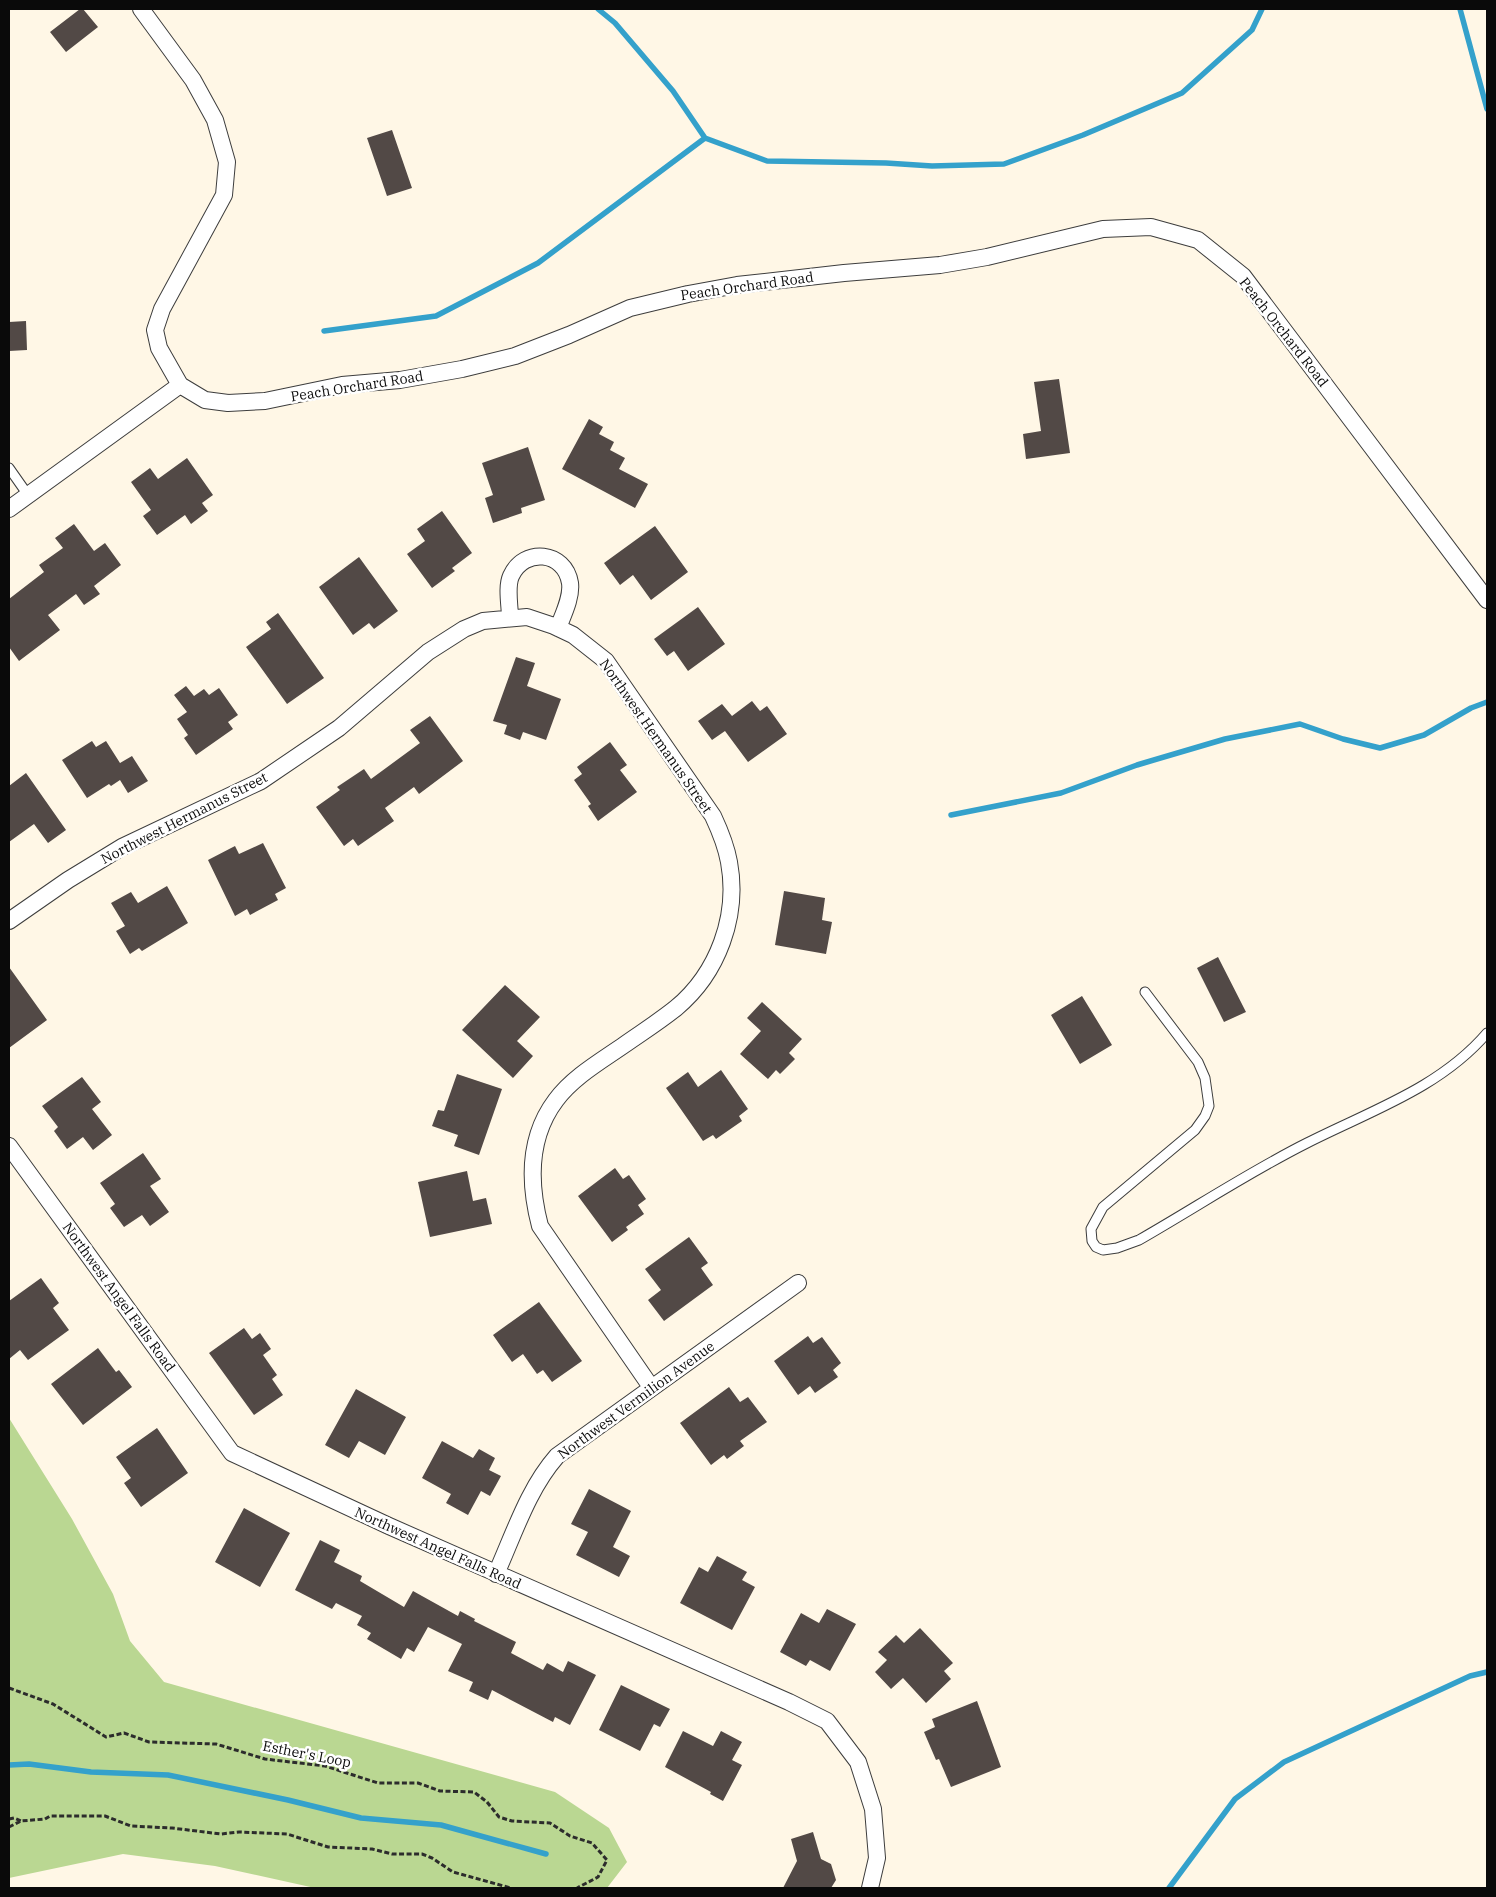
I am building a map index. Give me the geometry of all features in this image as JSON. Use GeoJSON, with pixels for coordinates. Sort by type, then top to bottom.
{"type":"FeatureCollection","features":[{"type":"Feature","properties":{"kind":"street","name":"Peach Orchard Road"},"geometry":{"type":"LineString","coordinates":[[141,9],[193,80],[215,120],[227,162],[224,195],[171,291],[155,330],[159,348],[180,385],[205,400],[228,403],[265,401],[342,386],[400,380],[462,369],[515,356],[630,308],[688,294],[747,284],[940,265],[987,257],[1103,229],[1151,227],[1198,240],[1243,276],[1487,600]]}},
{"type":"Feature","properties":{"kind":"street"},"geometry":{"type":"LineString","coordinates":[[9,509],[180,385]]}},
{"type":"Feature","properties":{"kind":"street"},"geometry":{"type":"LineString","coordinates":[[510,618],[511,577],[520,564],[528,558],[550,557],[563,566],[571,585],[558,628]]}},
{"type":"Feature","properties":{"kind":"street","name":"Northwest Hermanus Street"},"geometry":{"type":"LineString","coordinates":[[9,921],[68,880],[122,846],[261,780],[339,728],[428,652],[464,629],[483,622],[527,617],[573,635],[606,661],[713,816],[723,839],[731,875],[730,911],[723,939],[712,964],[699,984],[676,1007],[590,1069],[570,1085],[556,1100],[537,1139],[532,1170],[535,1207],[540,1226],[651,1387]]}},
{"type":"Feature","properties":{"kind":"street","name":"Northwest Angel Falls Road"},"geometry":{"type":"LineString","coordinates":[[9,1146],[232,1452],[389,1526],[789,1702],[827,1722],[858,1762],[873,1809],[878,1858],[870,1888]]}},
{"type":"Feature","properties":{"kind":"street","name":"Northwest Vermilion Avenue"},"geometry":{"type":"LineString","coordinates":[[496,1574],[536,1486],[545,1469],[557,1456],[651,1387],[798,1284]]}},
{"type":"Feature","properties":{"kind":"lane"},"geometry":{"type":"LineString","coordinates":[[9,468],[28,495]]}},
{"type":"Feature","properties":{"kind":"lane"},"geometry":{"type":"LineString","coordinates":[[1145,992],[1198,1062],[1206,1078],[1209,1106],[1205,1116],[1195,1130],[1103,1207],[1091,1229],[1092,1241],[1096,1247],[1103,1250],[1117,1248],[1139,1240],[1306,1143],[1419,1089],[1461,1060],[1487,1033]]}},
{"type":"Feature","properties":{"kind":"path","name":"Esther's Loop"},"geometry":{"type":"LineString","coordinates":[[9,1688],[53,1704],[106,1737],[124,1733],[149,1742],[216,1744],[265,1759],[324,1766],[378,1783],[418,1783],[440,1791],[474,1792],[487,1802],[499,1817],[512,1821],[550,1823],[570,1836],[592,1843],[608,1860],[598,1876],[577,1888]]}},
{"type":"Feature","properties":{"kind":"path"},"geometry":{"type":"LineString","coordinates":[[9,1827],[22,1821],[45,1819],[50,1816],[105,1816],[130,1826],[172,1828],[221,1834],[239,1832],[287,1834],[328,1847],[372,1848],[392,1854],[422,1854],[432,1858],[453,1872],[511,1888]]}},
{"type":"Feature","properties":{"kind":"path"},"geometry":{"type":"LineString","coordinates":[[9,1819],[14,1818],[22,1821]]}},
{"type":"Feature","properties":{"kind":"green space"},"geometry":{"type":"Polygon","coordinates":[[[9,1418],[72,1519],[113,1594],[130,1641],[164,1682],[555,1792],[609,1828],[627,1862],[607,1888],[315,1888],[215,1866],[123,1854],[9,1878],[9,1418]]]}},
{"type":"Feature","properties":{"kind":"building"},"geometry":{"type":"Polygon","coordinates":[[[80,9],[83,9],[98,27],[66,52],[50,32],[80,9]]]}},
{"type":"Feature","properties":{"kind":"building"},"geometry":{"type":"Polygon","coordinates":[[[392,130],[412,188],[387,196],[367,138],[392,130]]]}},
{"type":"Feature","properties":{"kind":"building"},"geometry":{"type":"Polygon","coordinates":[[[26,321],[27,350],[9,351],[9,322],[26,321]]]}},
{"type":"Feature","properties":{"kind":"building"},"geometry":{"type":"Polygon","coordinates":[[[1059,379],[1070,453],[1026,459],[1023,434],[1041,431],[1034,382],[1059,379]]]}},
{"type":"Feature","properties":{"kind":"building"},"geometry":{"type":"Polygon","coordinates":[[[589,419],[603,427],[599,434],[614,442],[610,450],[625,458],[619,469],[648,484],[635,508],[562,469],[589,419]]]}},
{"type":"Feature","properties":{"kind":"building"},"geometry":{"type":"Polygon","coordinates":[[[528,447],[545,500],[521,508],[522,513],[493,523],[485,498],[493,495],[482,463],[528,447]]]}},
{"type":"Feature","properties":{"kind":"building"},"geometry":{"type":"Polygon","coordinates":[[[187,458],[213,495],[202,503],[208,511],[191,524],[185,515],[157,535],[143,516],[151,510],[131,482],[150,468],[158,479],[187,458]]]}},
{"type":"Feature","properties":{"kind":"building"},"geometry":{"type":"Polygon","coordinates":[[[442,511],[472,553],[452,568],[455,571],[432,588],[407,554],[425,541],[417,529],[442,511]]]}},
{"type":"Feature","properties":{"kind":"building"},"geometry":{"type":"Polygon","coordinates":[[[74,524],[94,551],[105,543],[121,565],[94,586],[100,594],[84,605],[76,594],[48,615],[60,630],[19,661],[9,647],[9,599],[44,572],[39,565],[63,548],[55,538],[74,524]]]}},
{"type":"Feature","properties":{"kind":"building"},"geometry":{"type":"Polygon","coordinates":[[[655,526],[688,572],[651,600],[633,575],[620,585],[604,563],[655,526]]]}},
{"type":"Feature","properties":{"kind":"building"},"geometry":{"type":"Polygon","coordinates":[[[359,557],[398,611],[374,629],[369,623],[353,635],[319,587],[359,557]]]}},
{"type":"Feature","properties":{"kind":"building"},"geometry":{"type":"Polygon","coordinates":[[[698,607],[725,644],[688,671],[674,651],[667,656],[654,639],[698,607]]]}},
{"type":"Feature","properties":{"kind":"building"},"geometry":{"type":"Polygon","coordinates":[[[278,613],[324,678],[287,704],[246,647],[271,629],[266,622],[278,613]]]}},
{"type":"Feature","properties":{"kind":"building"},"geometry":{"type":"Polygon","coordinates":[[[516,657],[535,663],[527,686],[561,699],[546,740],[523,732],[520,740],[504,734],[507,725],[493,721],[516,657]]]}},
{"type":"Feature","properties":{"kind":"building"},"geometry":{"type":"Polygon","coordinates":[[[186,686],[194,696],[204,689],[209,695],[219,688],[238,715],[228,722],[233,729],[196,755],[184,738],[188,735],[177,719],[187,712],[174,695],[186,686]]]}},
{"type":"Feature","properties":{"kind":"building"},"geometry":{"type":"Polygon","coordinates":[[[752,701],[760,711],[767,706],[787,734],[748,762],[725,731],[712,740],[698,721],[722,704],[732,716],[752,701]]]}},
{"type":"Feature","properties":{"kind":"building"},"geometry":{"type":"Polygon","coordinates":[[[430,716],[463,761],[419,794],[414,787],[385,808],[394,821],[358,846],[353,839],[344,846],[316,807],[340,790],[337,787],[364,769],[371,779],[420,743],[410,730],[430,716]]]}},
{"type":"Feature","properties":{"kind":"building"},"geometry":{"type":"Polygon","coordinates":[[[92,741],[96,747],[106,741],[120,763],[132,756],[148,781],[128,793],[120,780],[111,786],[109,784],[87,798],[62,760],[92,741]]]}},
{"type":"Feature","properties":{"kind":"building"},"geometry":{"type":"Polygon","coordinates":[[[610,742],[627,765],[620,770],[637,792],[598,821],[588,806],[591,804],[574,780],[582,774],[577,767],[610,742]]]}},
{"type":"Feature","properties":{"kind":"building"},"geometry":{"type":"Polygon","coordinates":[[[26,773],[66,830],[48,843],[34,824],[9,842],[9,786],[26,773]]]}},
{"type":"Feature","properties":{"kind":"building"},"geometry":{"type":"Polygon","coordinates":[[[263,843],[286,888],[275,894],[278,900],[250,915],[247,909],[235,916],[208,860],[235,846],[239,854],[263,843]]]}},
{"type":"Feature","properties":{"kind":"building"},"geometry":{"type":"Polygon","coordinates":[[[167,886],[188,923],[142,951],[139,948],[130,954],[116,931],[125,926],[111,903],[131,892],[138,903],[167,886]]]}},
{"type":"Feature","properties":{"kind":"building"},"geometry":{"type":"Polygon","coordinates":[[[784,891],[825,898],[822,920],[832,922],[826,954],[775,945],[784,891]]]}},
{"type":"Feature","properties":{"kind":"building"},"geometry":{"type":"Polygon","coordinates":[[[1218,957],[1246,1012],[1224,1022],[1197,968],[1218,957]]]}},
{"type":"Feature","properties":{"kind":"building"},"geometry":{"type":"Polygon","coordinates":[[[9,967],[47,1020],[9,1048],[9,967]]]}},
{"type":"Feature","properties":{"kind":"building"},"geometry":{"type":"Polygon","coordinates":[[[505,985],[540,1017],[517,1041],[533,1056],[513,1078],[462,1030],[505,985]]]}},
{"type":"Feature","properties":{"kind":"building"},"geometry":{"type":"Polygon","coordinates":[[[1082,996],[1112,1045],[1080,1064],[1051,1015],[1082,996]]]}},
{"type":"Feature","properties":{"kind":"building"},"geometry":{"type":"Polygon","coordinates":[[[762,1002],[802,1039],[789,1053],[795,1059],[780,1074],[776,1070],[768,1079],[740,1054],[761,1031],[747,1018],[762,1002]]]}},
{"type":"Feature","properties":{"kind":"building"},"geometry":{"type":"Polygon","coordinates":[[[721,1070],[748,1109],[739,1116],[742,1121],[716,1139],[713,1135],[703,1141],[666,1088],[688,1072],[698,1087],[721,1070]]]}},
{"type":"Feature","properties":{"kind":"building"},"geometry":{"type":"Polygon","coordinates":[[[457,1074],[502,1089],[479,1155],[454,1146],[458,1135],[432,1126],[438,1110],[444,1111],[457,1074]]]}},
{"type":"Feature","properties":{"kind":"building"},"geometry":{"type":"Polygon","coordinates":[[[82,1077],[101,1102],[92,1109],[112,1135],[93,1150],[83,1137],[67,1149],[54,1131],[58,1127],[42,1106],[82,1077]]]}},
{"type":"Feature","properties":{"kind":"building"},"geometry":{"type":"Polygon","coordinates":[[[143,1153],[161,1179],[150,1186],[169,1212],[150,1226],[142,1215],[124,1227],[110,1208],[115,1204],[100,1183],[143,1153]]]}},
{"type":"Feature","properties":{"kind":"building"},"geometry":{"type":"Polygon","coordinates":[[[615,1168],[623,1179],[629,1175],[646,1199],[638,1205],[644,1214],[626,1227],[628,1230],[612,1242],[578,1196],[615,1168]]]}},
{"type":"Feature","properties":{"kind":"building"},"geometry":{"type":"Polygon","coordinates":[[[467,1171],[473,1201],[486,1198],[492,1224],[430,1237],[418,1182],[467,1171]]]}},
{"type":"Feature","properties":{"kind":"building"},"geometry":{"type":"Polygon","coordinates":[[[689,1237],[708,1263],[701,1268],[713,1285],[664,1321],[648,1300],[661,1290],[645,1269],[689,1237]]]}},
{"type":"Feature","properties":{"kind":"building"},"geometry":{"type":"Polygon","coordinates":[[[41,1278],[59,1303],[53,1308],[69,1330],[28,1360],[20,1350],[9,1359],[9,1301],[41,1278]]]}},
{"type":"Feature","properties":{"kind":"building"},"geometry":{"type":"Polygon","coordinates":[[[539,1302],[582,1361],[552,1382],[543,1370],[537,1374],[523,1354],[512,1362],[493,1335],[539,1302]]]}},
{"type":"Feature","properties":{"kind":"building"},"geometry":{"type":"Polygon","coordinates":[[[244,1328],[252,1339],[260,1333],[271,1349],[263,1355],[277,1375],[272,1379],[283,1395],[254,1415],[209,1353],[244,1328]]]}},
{"type":"Feature","properties":{"kind":"building"},"geometry":{"type":"Polygon","coordinates":[[[808,1336],[813,1343],[822,1337],[841,1363],[833,1370],[838,1377],[815,1393],[810,1386],[798,1395],[774,1361],[808,1336]]]}},
{"type":"Feature","properties":{"kind":"building"},"geometry":{"type":"Polygon","coordinates":[[[98,1348],[116,1372],[119,1370],[132,1387],[83,1425],[51,1384],[98,1348]]]}},
{"type":"Feature","properties":{"kind":"building"},"geometry":{"type":"Polygon","coordinates":[[[729,1387],[740,1402],[748,1397],[767,1422],[740,1441],[744,1446],[727,1459],[724,1455],[711,1465],[680,1423],[729,1387]]]}},
{"type":"Feature","properties":{"kind":"building"},"geometry":{"type":"Polygon","coordinates":[[[356,1389],[406,1417],[385,1455],[359,1441],[349,1458],[325,1445],[356,1389]]]}},
{"type":"Feature","properties":{"kind":"building"},"geometry":{"type":"Polygon","coordinates":[[[157,1428],[188,1473],[141,1507],[124,1483],[131,1478],[116,1457],[157,1428]]]}},
{"type":"Feature","properties":{"kind":"building"},"geometry":{"type":"Polygon","coordinates":[[[442,1441],[473,1458],[479,1449],[495,1458],[489,1470],[501,1476],[490,1496],[481,1491],[468,1515],[446,1503],[451,1494],[422,1478],[442,1441]]]}},
{"type":"Feature","properties":{"kind":"building"},"geometry":{"type":"Polygon","coordinates":[[[589,1489],[631,1511],[613,1547],[630,1556],[619,1577],[576,1555],[588,1532],[571,1524],[589,1489]]]}},
{"type":"Feature","properties":{"kind":"building"},"geometry":{"type":"Polygon","coordinates":[[[244,1508],[290,1533],[260,1587],[215,1562],[244,1508]]]}},
{"type":"Feature","properties":{"kind":"building"},"geometry":{"type":"Polygon","coordinates":[[[320,1540],[340,1550],[334,1562],[362,1576],[360,1581],[404,1607],[413,1591],[458,1616],[460,1611],[475,1619],[474,1621],[516,1642],[511,1653],[543,1670],[547,1663],[563,1672],[568,1661],[596,1675],[570,1725],[555,1717],[553,1722],[492,1690],[488,1700],[469,1691],[473,1682],[448,1671],[462,1644],[428,1627],[414,1652],[407,1648],[401,1659],[367,1639],[371,1633],[357,1625],[362,1616],[336,1603],[332,1609],[295,1590],[320,1540]]]}},
{"type":"Feature","properties":{"kind":"building"},"geometry":{"type":"Polygon","coordinates":[[[717,1556],[747,1572],[742,1580],[755,1587],[732,1630],[680,1603],[699,1567],[708,1572],[717,1556]]]}},
{"type":"Feature","properties":{"kind":"building"},"geometry":{"type":"Polygon","coordinates":[[[827,1609],[856,1624],[830,1671],[810,1660],[806,1666],[780,1652],[801,1613],[819,1623],[827,1609]]]}},
{"type":"Feature","properties":{"kind":"building"},"geometry":{"type":"Polygon","coordinates":[[[920,1628],[953,1663],[944,1671],[951,1679],[926,1703],[903,1678],[891,1689],[875,1672],[887,1660],[878,1652],[896,1635],[904,1643],[920,1628]]]}},
{"type":"Feature","properties":{"kind":"building"},"geometry":{"type":"Polygon","coordinates":[[[621,1685],[670,1709],[660,1727],[654,1724],[640,1751],[599,1730],[621,1685]]]}},
{"type":"Feature","properties":{"kind":"building"},"geometry":{"type":"Polygon","coordinates":[[[977,1701],[1001,1767],[951,1787],[939,1759],[936,1760],[924,1732],[935,1727],[932,1719],[977,1701]]]}},
{"type":"Feature","properties":{"kind":"building"},"geometry":{"type":"Polygon","coordinates":[[[683,1731],[713,1746],[721,1731],[742,1742],[732,1760],[742,1765],[723,1801],[710,1794],[711,1792],[665,1767],[683,1731]]]}},
{"type":"Feature","properties":{"kind":"building"},"geometry":{"type":"Polygon","coordinates":[[[813,1832],[821,1859],[831,1864],[836,1880],[831,1888],[783,1888],[797,1861],[791,1839],[813,1832]]]}},
{"type":"Feature","properties":{"kind":"waterway"},"geometry":{"type":"LineString","coordinates":[[598,9],[615,23],[673,91],[705,138],[767,161],[886,163],[932,166],[1004,164],[1083,135],[1182,93],[1252,30],[1262,9]]}},
{"type":"Feature","properties":{"kind":"waterway"},"geometry":{"type":"LineString","coordinates":[[1460,9],[1487,109]]}},
{"type":"Feature","properties":{"kind":"waterway"},"geometry":{"type":"LineString","coordinates":[[324,331],[436,316],[538,263],[705,138]]}},
{"type":"Feature","properties":{"kind":"waterway"},"geometry":{"type":"LineString","coordinates":[[951,815],[1061,793],[1137,765],[1225,739],[1300,724],[1343,739],[1380,748],[1424,735],[1471,708],[1487,702]]}},
{"type":"Feature","properties":{"kind":"waterway"},"geometry":{"type":"LineString","coordinates":[[1169,1888],[1235,1799],[1284,1762],[1470,1676],[1487,1672]]}},
{"type":"Feature","properties":{"kind":"waterway"},"geometry":{"type":"LineString","coordinates":[[9,1765],[29,1764],[91,1772],[168,1775],[288,1800],[361,1818],[441,1825],[546,1854]]}}]}
